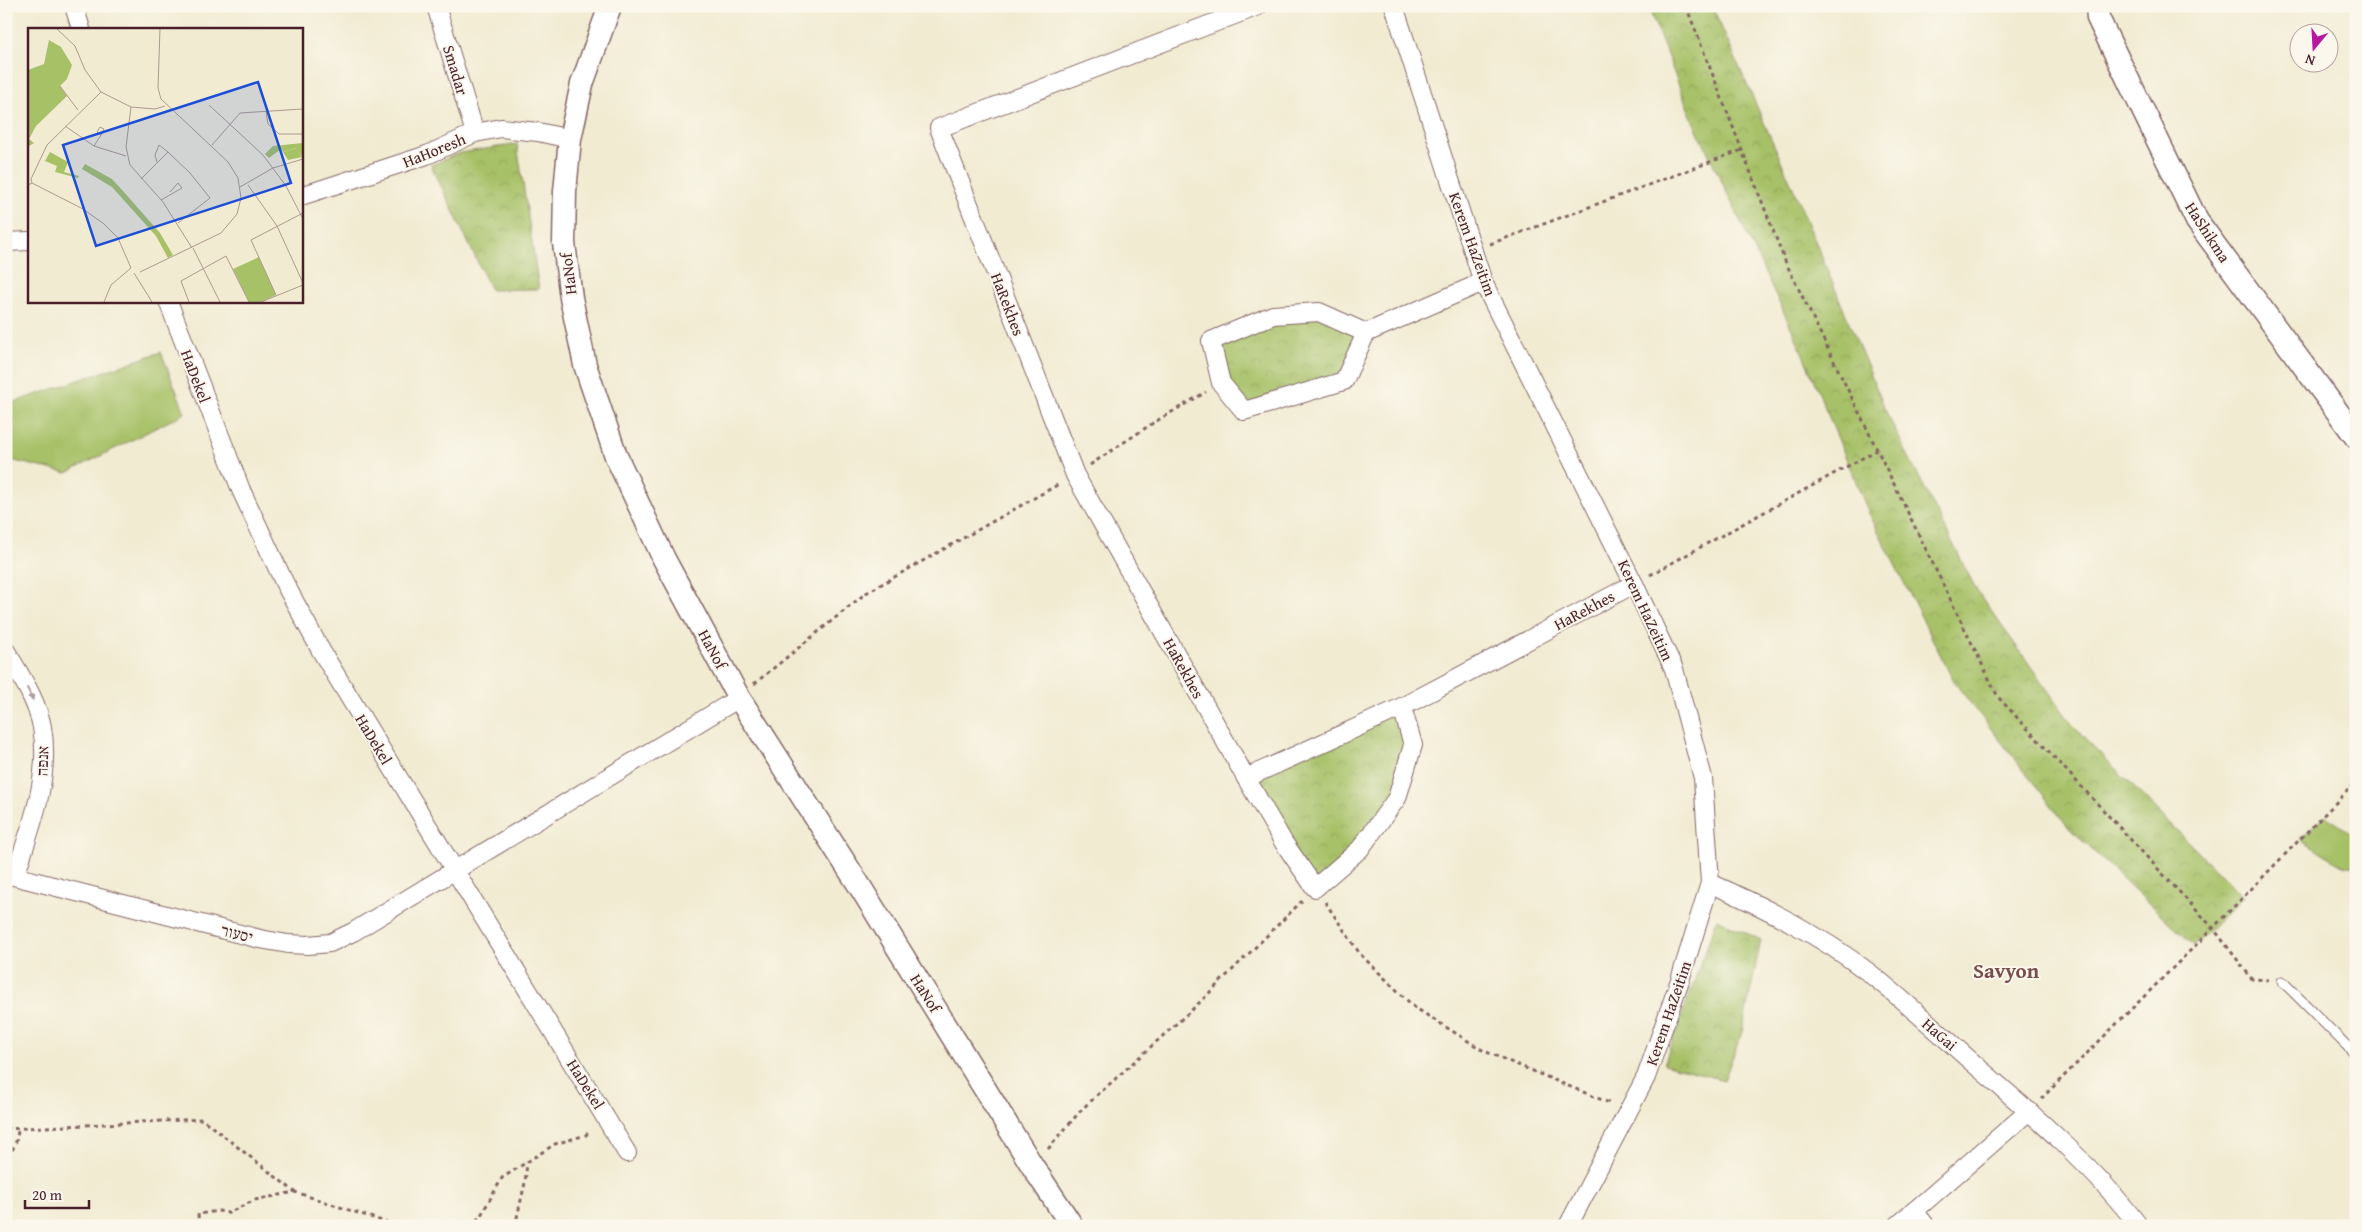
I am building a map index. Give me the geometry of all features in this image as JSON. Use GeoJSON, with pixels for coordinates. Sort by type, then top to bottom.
{"type":"FeatureCollection","features":[{"type":"Feature","properties":{"kind":"street"},"geometry":{"type":"LineString","coordinates":[[74,6],[81,28]]}},
{"type":"Feature","properties":{"kind":"street","name":"Smadar"},"geometry":{"type":"LineString","coordinates":[[436,6],[475,133]]}},
{"type":"Feature","properties":{"kind":"street","name":"HaNof"},"geometry":{"type":"LineString","coordinates":[[610,6],[582,84],[570,139],[565,191],[564,243],[571,298],[586,365],[616,456],[664,559],[738,698],[859,885],[1033,1167],[1072,1226]]}},
{"type":"Feature","properties":{"kind":"street","name":"HaRekhes"},"geometry":{"type":"LineString","coordinates":[[1258,6],[939,128],[1075,475],[1246,778],[1284,843],[1315,888]]}},
{"type":"Feature","properties":{"kind":"street","name":"Kerem HaZeitim"},"geometry":{"type":"LineString","coordinates":[[1394,6],[1483,282],[1634,584],[1674,669],[1703,778],[1710,883],[1680,980],[1646,1077],[1568,1226]]}},
{"type":"Feature","properties":{"kind":"street","name":"HaShikma"},"geometry":{"type":"LineString","coordinates":[[2096,6],[2098,18],[2198,221],[2356,437]]}},
{"type":"Feature","properties":{"kind":"street","name":"HaHoresh"},"geometry":{"type":"LineString","coordinates":[[302,196],[427,155],[475,133],[502,128],[538,132],[570,139]]}},
{"type":"Feature","properties":{"kind":"street"},"geometry":{"type":"LineString","coordinates":[[6,242],[28,241]]}},
{"type":"Feature","properties":{"kind":"street"},"geometry":{"type":"LineString","coordinates":[[1366,333],[1319,312],[1273,316],[1211,341],[1221,383],[1244,411],[1344,381],[1366,333],[1483,282]]}},
{"type":"Feature","properties":{"kind":"street","name":"HaDekel"},"geometry":{"type":"LineString","coordinates":[[168,302],[241,490],[284,582],[320,649],[627,1153]]}},
{"type":"Feature","properties":{"kind":"street","name":"HaRekhes"},"geometry":{"type":"LineString","coordinates":[[1246,778],[1402,707],[1634,584]]}},
{"type":"Feature","properties":{"kind":"street","name":"אנפה"},"geometry":{"type":"LineString","coordinates":[[6,651],[36,707],[42,727],[44,750],[38,802],[11,875]]}},
{"type":"Feature","properties":{"kind":"street","name":"יסעור"},"geometry":{"type":"LineString","coordinates":[[11,875],[260,939],[308,945],[330,943],[353,932],[738,698]]}},
{"type":"Feature","properties":{"kind":"street"},"geometry":{"type":"LineString","coordinates":[[1315,888],[1360,849],[1397,798],[1413,745],[1402,707]]}},
{"type":"Feature","properties":{"kind":"street","name":"HaGai"},"geometry":{"type":"LineString","coordinates":[[1710,883],[1763,907],[1810,933],[1868,972],[2029,1110],[2115,1195],[2139,1226]]}},
{"type":"Feature","properties":{"kind":"street"},"geometry":{"type":"LineString","coordinates":[[1897,1226],[2029,1110]]}},
{"type":"Feature","properties":{"kind":"street"},"geometry":{"type":"LineString","coordinates":[[1914,1211],[1926,1226]]}},
{"type":"Feature","properties":{"kind":"lane"},"geometry":{"type":"LineString","coordinates":[[2282,981],[2356,1055]]}},
{"type":"Feature","properties":{"kind":"path"},"geometry":{"type":"LineString","coordinates":[[1686,6],[1785,261],[1998,697],[2213,928],[2252,979],[2282,981]]}},
{"type":"Feature","properties":{"kind":"path"},"geometry":{"type":"LineString","coordinates":[[1472,251],[1742,150]]}},
{"type":"Feature","properties":{"kind":"path"},"geometry":{"type":"LineString","coordinates":[[738,698],[866,593],[1075,475],[1153,423],[1221,383]]}},
{"type":"Feature","properties":{"kind":"path"},"geometry":{"type":"LineString","coordinates":[[1634,584],[1877,450]]}},
{"type":"Feature","properties":{"kind":"path"},"geometry":{"type":"LineString","coordinates":[[2029,1110],[2213,928],[2356,782]]}},
{"type":"Feature","properties":{"kind":"path"},"geometry":{"type":"LineString","coordinates":[[1033,1167],[1082,1109],[1197,1005],[1315,888],[1360,954],[1414,1007],[1484,1051],[1628,1110]]}},
{"type":"Feature","properties":{"kind":"path"},"geometry":{"type":"LineString","coordinates":[[470,1226],[480,1216],[502,1178],[555,1144],[586,1135],[605,1115]]}},
{"type":"Feature","properties":{"kind":"path"},"geometry":{"type":"LineString","coordinates":[[6,1129],[18,1130],[202,1119],[295,1192],[398,1226]]}},
{"type":"Feature","properties":{"kind":"path"},"geometry":{"type":"LineString","coordinates":[[6,1165],[17,1139],[18,1130]]}},
{"type":"Feature","properties":{"kind":"path"},"geometry":{"type":"LineString","coordinates":[[515,1226],[525,1183],[527,1162]]}},
{"type":"Feature","properties":{"kind":"path"},"geometry":{"type":"LineString","coordinates":[[199,1226],[198,1214],[219,1211],[228,1213],[255,1200],[295,1192]]}},
{"type":"Feature","properties":{"kind":"green space"},"geometry":{"type":"Polygon","coordinates":[[[1648,6],[1712,6],[1791,183],[1888,416],[1977,591],[2074,727],[2243,897],[2194,946],[2070,829],[1954,682],[1868,511],[1797,340],[1692,119],[1648,6]]]}},
{"type":"Feature","properties":{"kind":"green space"},"geometry":{"type":"Polygon","coordinates":[[[517,144],[539,289],[491,290],[431,165],[460,153],[517,144]]]}},
{"type":"Feature","properties":{"kind":"green space"},"geometry":{"type":"Polygon","coordinates":[[[1319,312],[1366,333],[1344,381],[1244,411],[1211,341],[1273,315],[1319,312]]]}},
{"type":"Feature","properties":{"kind":"green space"},"geometry":{"type":"Polygon","coordinates":[[[161,352],[185,413],[67,473],[6,459],[6,405],[161,352]]]}},
{"type":"Feature","properties":{"kind":"green space"},"geometry":{"type":"Polygon","coordinates":[[[1402,707],[1413,745],[1397,798],[1315,888],[1246,778],[1402,707]]]}},
{"type":"Feature","properties":{"kind":"green space"},"geometry":{"type":"Polygon","coordinates":[[[2324,815],[2356,836],[2356,866],[2344,866],[2300,839],[2324,815]]]}},
{"type":"Feature","properties":{"kind":"green space"},"geometry":{"type":"Polygon","coordinates":[[[1717,919],[1761,940],[1742,1032],[1724,1080],[1664,1064],[1717,919]]]}},
{"type":"Feature","properties":{"kind":"district","name":"Savyon"},"geometry":{"type":"Point","coordinates":[2006,971]}}]}
